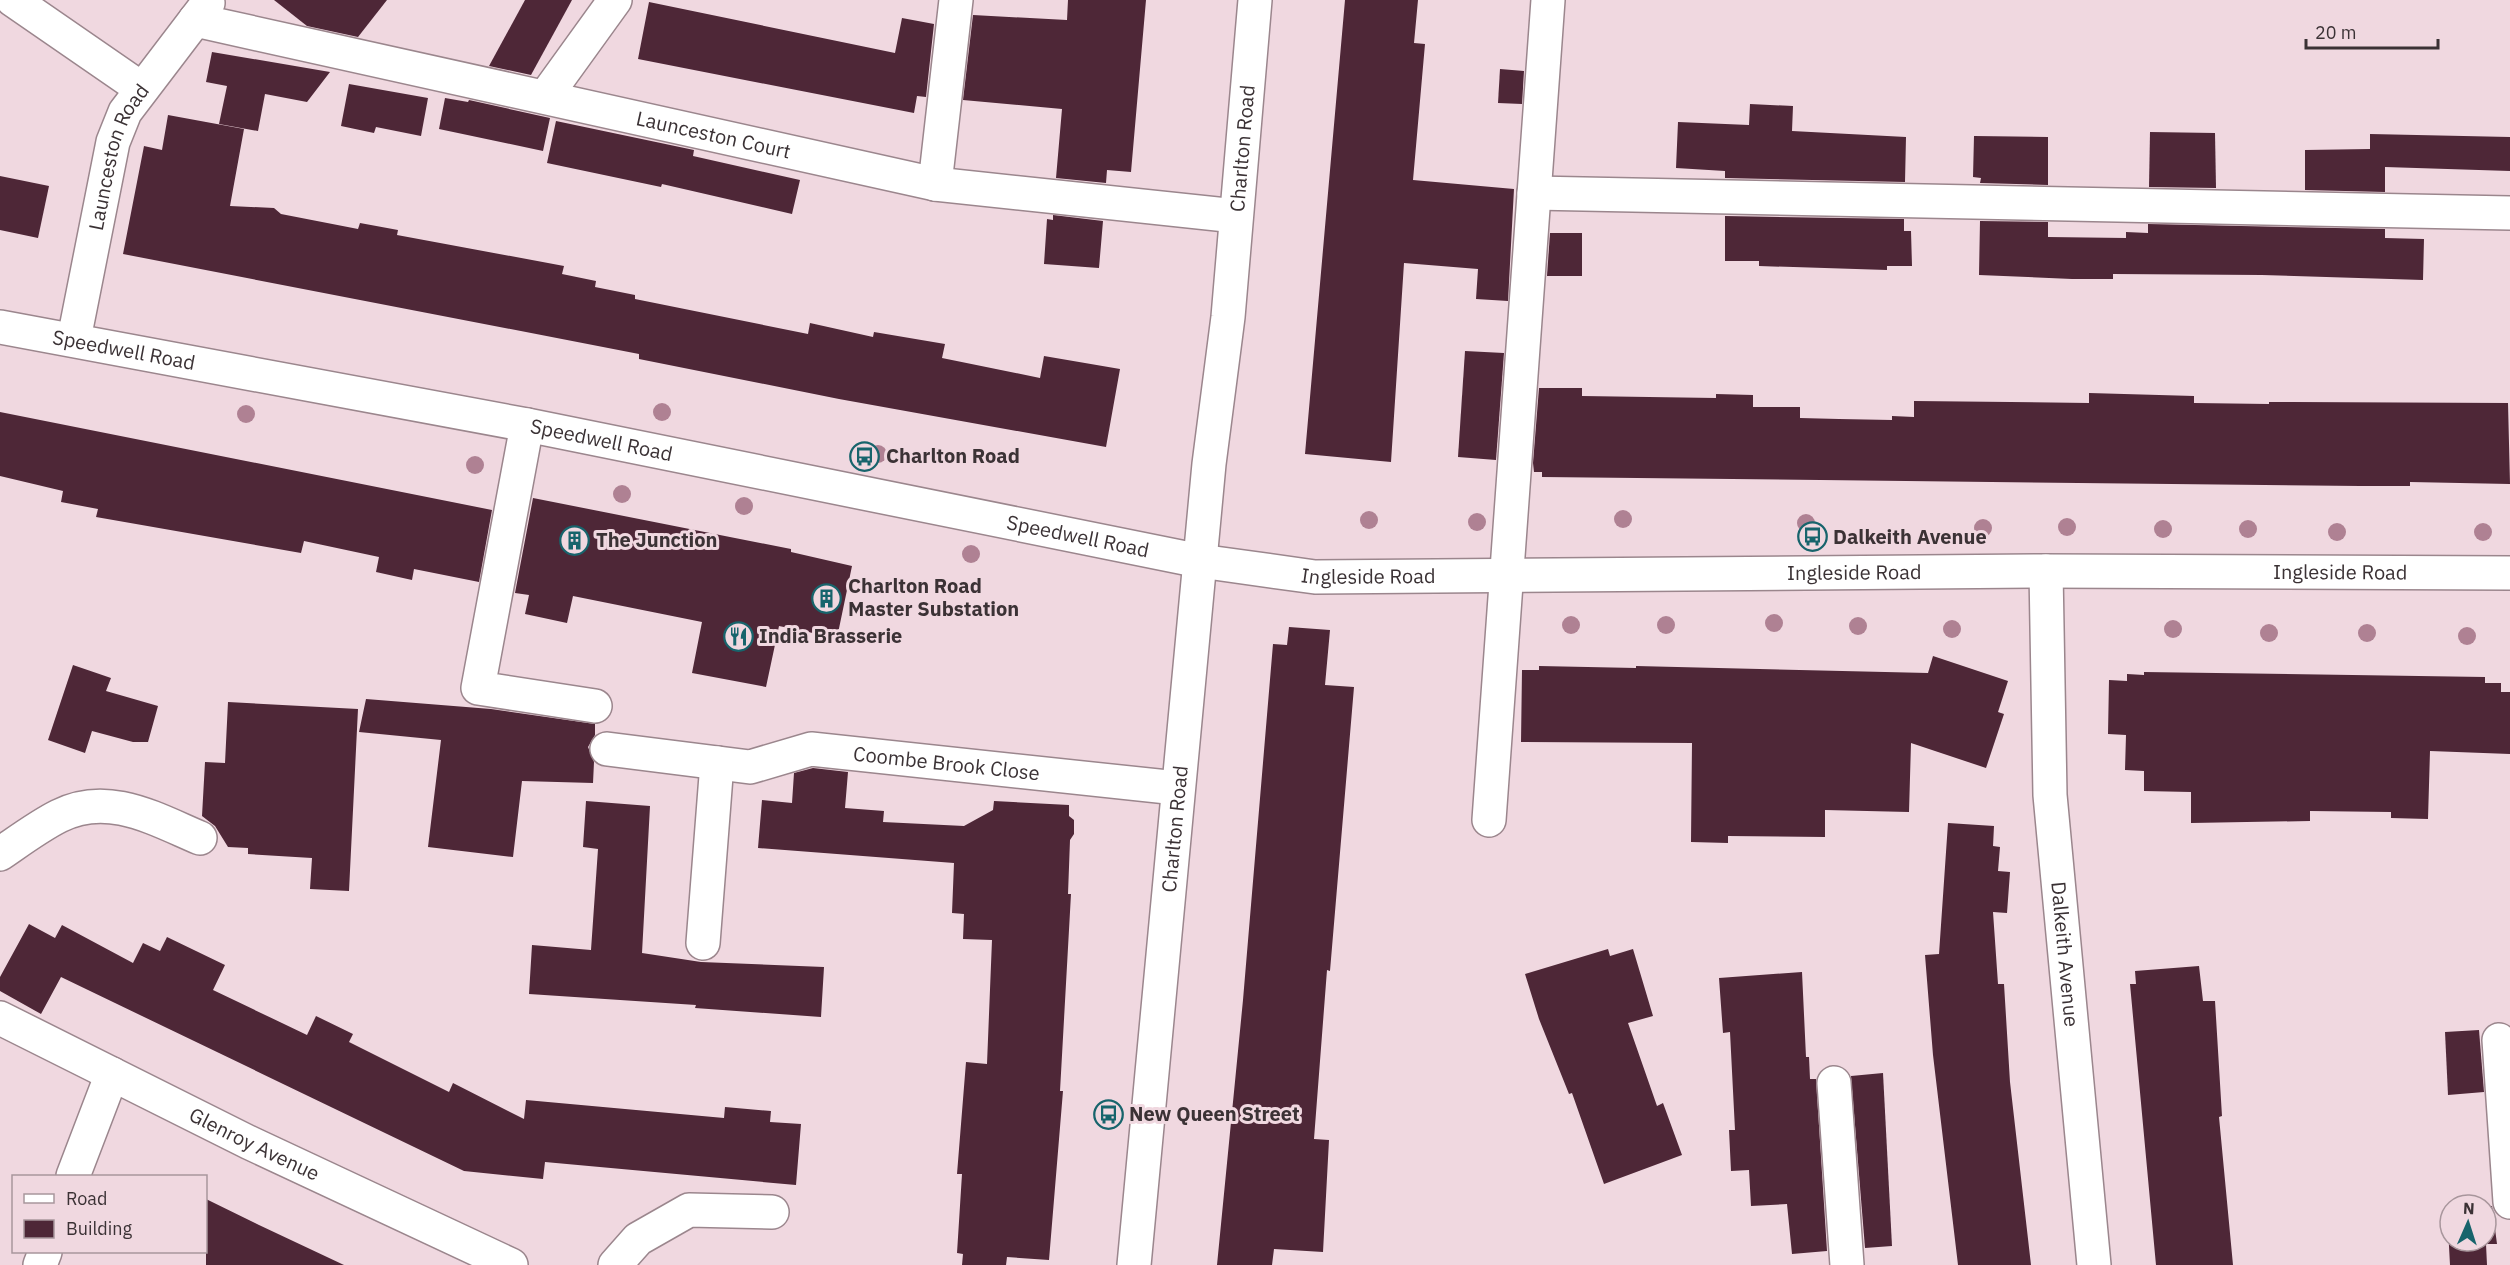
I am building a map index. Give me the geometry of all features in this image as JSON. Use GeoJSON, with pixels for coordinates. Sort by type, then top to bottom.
{"type":"FeatureCollection","features":[{"type":"Feature","properties":{"kind":"street"},"geometry":{"type":"LineString","coordinates":[[13,0],[142,89]]}},
{"type":"Feature","properties":{"kind":"street"},"geometry":{"type":"LineString","coordinates":[[545,97],[615,0]]}},
{"type":"Feature","properties":{"kind":"street"},"geometry":{"type":"LineString","coordinates":[[935,184],[956,0]]}},
{"type":"Feature","properties":{"kind":"street","name":"Charlton Road"},"geometry":{"type":"LineString","coordinates":[[1134,1265],[1177,788],[1236,216],[1255,0]]}},
{"type":"Feature","properties":{"kind":"street"},"geometry":{"type":"LineString","coordinates":[[1489,820],[1548,0]]}},
{"type":"Feature","properties":{"kind":"street","name":"Launceston Road"},"geometry":{"type":"LineString","coordinates":[[74,339],[113,142],[125,112],[203,10]]}},
{"type":"Feature","properties":{"kind":"street","name":"Launceston Court"},"geometry":{"type":"LineString","coordinates":[[203,10],[545,97],[935,184],[1236,216]]}},
{"type":"Feature","properties":{"kind":"street"},"geometry":{"type":"LineString","coordinates":[[1534,193],[2510,213]]}},
{"type":"Feature","properties":{"kind":"street","name":"Speedwell Road"},"geometry":{"type":"LineString","coordinates":[[0,327],[527,425],[1200,561]]}},
{"type":"Feature","properties":{"kind":"street"},"geometry":{"type":"LineString","coordinates":[[527,425],[478,688],[595,706]]}},
{"type":"Feature","properties":{"kind":"street","name":"Ingleside Road"},"geometry":{"type":"LineString","coordinates":[[1200,561],[1316,577],[2046,571],[2510,573]]}},
{"type":"Feature","properties":{"kind":"street","name":"Dalkeith Avenue"},"geometry":{"type":"LineString","coordinates":[[2046,571],[2050,795],[2094,1265]]}},
{"type":"Feature","properties":{"kind":"street","name":"Coombe Brook Close"},"geometry":{"type":"LineString","coordinates":[[607,749],[750,767],[811,749],[1177,788]]}},
{"type":"Feature","properties":{"kind":"street"},"geometry":{"type":"LineString","coordinates":[[703,943],[717,764]]}},
{"type":"Feature","properties":{"kind":"street"},"geometry":{"type":"LineString","coordinates":[[0,854],[60,815],[102,804],[130,808],[200,838]]}},
{"type":"Feature","properties":{"kind":"street","name":"Glenroy Avenue"},"geometry":{"type":"LineString","coordinates":[[0,1018],[248,1142],[511,1265]]}},
{"type":"Feature","properties":{"kind":"street"},"geometry":{"type":"LineString","coordinates":[[2499,1040],[2510,1202]]}},
{"type":"Feature","properties":{"kind":"street"},"geometry":{"type":"LineString","coordinates":[[73,1175],[112,1074]]}},
{"type":"Feature","properties":{"kind":"street"},"geometry":{"type":"LineString","coordinates":[[1834,1083],[1846,1265]]}},
{"type":"Feature","properties":{"kind":"street"},"geometry":{"type":"LineString","coordinates":[[615,1265],[638,1239],[689,1210],[772,1212]]}},
{"type":"Feature","properties":{"kind":"building"},"geometry":{"type":"Polygon","coordinates":[[[274,0],[387,0],[358,37],[307,26],[274,0]]]}},
{"type":"Feature","properties":{"kind":"building"},"geometry":{"type":"Polygon","coordinates":[[[525,0],[572,0],[531,75],[489,66],[525,0]]]}},
{"type":"Feature","properties":{"kind":"building"},"geometry":{"type":"Polygon","coordinates":[[[1068,0],[1146,0],[1131,172],[1107,170],[1106,183],[1056,178],[1062,109],[963,100],[973,15],[1067,20],[1068,0]]]}},
{"type":"Feature","properties":{"kind":"building"},"geometry":{"type":"Polygon","coordinates":[[[1345,0],[1418,0],[1414,43],[1425,44],[1413,180],[1514,189],[1508,301],[1476,299],[1478,269],[1404,263],[1391,462],[1305,454],[1345,0]]]}},
{"type":"Feature","properties":{"kind":"building"},"geometry":{"type":"Polygon","coordinates":[[[649,2],[895,53],[902,18],[934,24],[926,97],[917,96],[914,113],[638,59],[649,2]]]}},
{"type":"Feature","properties":{"kind":"building"},"geometry":{"type":"Polygon","coordinates":[[[212,52],[330,72],[307,102],[265,94],[258,131],[219,124],[227,86],[206,82],[212,52]]]}},
{"type":"Feature","properties":{"kind":"building"},"geometry":{"type":"Polygon","coordinates":[[[1500,69],[1524,71],[1522,104],[1498,103],[1500,69]]]}},
{"type":"Feature","properties":{"kind":"building"},"geometry":{"type":"Polygon","coordinates":[[[349,84],[428,98],[421,136],[376,127],[374,133],[341,126],[349,84]]]}},
{"type":"Feature","properties":{"kind":"building"},"geometry":{"type":"Polygon","coordinates":[[[445,98],[468,102],[469,100],[550,118],[543,151],[439,129],[445,98]]]}},
{"type":"Feature","properties":{"kind":"building"},"geometry":{"type":"Polygon","coordinates":[[[1750,104],[1793,106],[1792,131],[1906,137],[1905,182],[1725,178],[1725,171],[1676,168],[1678,122],[1749,125],[1750,104]]]}},
{"type":"Feature","properties":{"kind":"building"},"geometry":{"type":"Polygon","coordinates":[[[168,115],[244,129],[230,206],[274,208],[281,214],[358,229],[360,223],[398,230],[397,235],[564,266],[562,274],[596,281],[595,287],[635,295],[635,299],[808,334],[810,323],[873,337],[874,332],[945,344],[942,358],[1040,378],[1044,356],[1120,369],[1106,447],[839,399],[639,359],[639,354],[123,254],[144,146],[162,150],[168,115]]]}},
{"type":"Feature","properties":{"kind":"building"},"geometry":{"type":"Polygon","coordinates":[[[556,121],[694,150],[693,156],[800,180],[792,214],[662,184],[661,187],[547,163],[556,121]]]}},
{"type":"Feature","properties":{"kind":"building"},"geometry":{"type":"Polygon","coordinates":[[[2150,132],[2215,133],[2216,188],[2149,187],[2150,132]]]}},
{"type":"Feature","properties":{"kind":"building"},"geometry":{"type":"Polygon","coordinates":[[[2370,134],[2510,137],[2510,171],[2385,167],[2385,192],[2305,190],[2305,150],[2370,149],[2370,134]]]}},
{"type":"Feature","properties":{"kind":"building"},"geometry":{"type":"Polygon","coordinates":[[[1974,136],[2048,137],[2048,185],[1980,183],[1981,178],[1973,177],[1974,136]]]}},
{"type":"Feature","properties":{"kind":"building"},"geometry":{"type":"Polygon","coordinates":[[[0,176],[49,186],[38,238],[0,230],[0,176]]]}},
{"type":"Feature","properties":{"kind":"building"},"geometry":{"type":"Polygon","coordinates":[[[1053,215],[1103,221],[1099,268],[1044,264],[1047,219],[1053,220],[1053,215]]]}},
{"type":"Feature","properties":{"kind":"building"},"geometry":{"type":"Polygon","coordinates":[[[1725,216],[1904,219],[1904,231],[1911,231],[1912,266],[1887,266],[1887,270],[1759,266],[1759,261],[1725,261],[1725,216]]]}},
{"type":"Feature","properties":{"kind":"building"},"geometry":{"type":"Polygon","coordinates":[[[1980,221],[2048,222],[2048,237],[2126,238],[2126,232],[2148,233],[2148,224],[2385,229],[2385,238],[2424,239],[2423,280],[2262,275],[2113,274],[2113,279],[2072,279],[1979,275],[1980,221]]]}},
{"type":"Feature","properties":{"kind":"building"},"geometry":{"type":"Polygon","coordinates":[[[1550,233],[1582,233],[1582,276],[1547,276],[1550,233]]]}},
{"type":"Feature","properties":{"kind":"building"},"geometry":{"type":"Polygon","coordinates":[[[1465,351],[1504,353],[1496,460],[1458,457],[1465,351]]]}},
{"type":"Feature","properties":{"kind":"building"},"geometry":{"type":"Polygon","coordinates":[[[1539,388],[1582,388],[1582,396],[1716,398],[1716,394],[1753,395],[1753,407],[1800,407],[1800,418],[1892,420],[1892,416],[1914,417],[1914,401],[2089,403],[2089,393],[2194,396],[2194,403],[2508,403],[2510,484],[2410,482],[2410,486],[2361,486],[1542,477],[1542,472],[1534,472],[1533,463],[1539,388]]]}},
{"type":"Feature","properties":{"kind":"building"},"geometry":{"type":"Polygon","coordinates":[[[0,412],[492,510],[479,582],[414,569],[412,580],[376,572],[379,557],[304,541],[301,553],[96,517],[98,509],[61,502],[63,491],[0,476],[0,412]]]}},
{"type":"Feature","properties":{"kind":"building"},"geometry":{"type":"Polygon","coordinates":[[[533,498],[791,549],[791,552],[852,566],[837,638],[779,626],[766,687],[692,673],[702,622],[573,596],[567,623],[525,614],[529,595],[515,593],[533,498]]]}},
{"type":"Feature","properties":{"kind":"building"},"geometry":{"type":"Polygon","coordinates":[[[1289,627],[1330,630],[1325,685],[1354,687],[1330,971],[1327,970],[1314,1139],[1329,1140],[1323,1252],[1274,1249],[1272,1265],[1217,1265],[1243,1000],[1273,644],[1287,645],[1289,627]]]}},
{"type":"Feature","properties":{"kind":"building"},"geometry":{"type":"Polygon","coordinates":[[[1933,656],[2008,681],[1998,712],[2004,714],[1986,768],[1911,743],[1909,812],[1825,810],[1825,837],[1728,836],[1728,843],[1691,842],[1692,743],[1521,742],[1522,670],[1539,670],[1539,666],[1928,673],[1933,656]]]}},
{"type":"Feature","properties":{"kind":"building"},"geometry":{"type":"Polygon","coordinates":[[[73,665],[111,678],[106,691],[158,706],[148,742],[133,742],[92,731],[85,753],[48,740],[73,665]]]}},
{"type":"Feature","properties":{"kind":"building"},"geometry":{"type":"Polygon","coordinates":[[[2144,672],[2485,677],[2485,683],[2501,683],[2501,692],[2510,692],[2510,754],[2430,751],[2428,819],[2391,818],[2391,812],[2310,811],[2310,821],[2191,823],[2191,792],[2144,791],[2144,771],[2125,770],[2126,735],[2108,734],[2109,680],[2127,681],[2127,674],[2144,675],[2144,672]]]}},
{"type":"Feature","properties":{"kind":"building"},"geometry":{"type":"Polygon","coordinates":[[[366,699],[491,709],[595,724],[595,735],[588,747],[594,762],[593,783],[522,781],[513,857],[428,847],[441,740],[359,732],[366,699]]]}},
{"type":"Feature","properties":{"kind":"building"},"geometry":{"type":"Polygon","coordinates":[[[228,702],[358,709],[349,891],[310,889],[312,858],[248,854],[248,848],[228,847],[215,826],[202,816],[205,762],[225,763],[228,702]]]}},
{"type":"Feature","properties":{"kind":"building"},"geometry":{"type":"Polygon","coordinates":[[[813,768],[848,772],[845,808],[884,811],[883,822],[964,826],[993,810],[994,801],[1069,805],[1069,816],[1074,820],[1074,834],[1070,840],[1068,894],[1071,894],[1060,1091],[1063,1091],[1049,1260],[1007,1257],[1006,1265],[962,1265],[963,1254],[957,1253],[962,1174],[957,1174],[966,1062],[987,1064],[992,940],[963,939],[964,914],[952,913],[954,863],[758,848],[762,800],[792,803],[794,773],[813,768]]]}},
{"type":"Feature","properties":{"kind":"building"},"geometry":{"type":"Polygon","coordinates":[[[586,801],[650,806],[642,953],[701,962],[824,967],[821,1017],[695,1008],[696,1005],[529,994],[532,945],[591,950],[598,849],[583,847],[586,801]]]}},
{"type":"Feature","properties":{"kind":"building"},"geometry":{"type":"Polygon","coordinates":[[[1948,823],[1994,826],[1993,846],[2000,847],[1998,871],[2010,872],[2007,913],[1993,912],[1998,984],[2004,984],[2010,1082],[2031,1265],[1958,1265],[1933,1055],[1925,955],[1939,954],[1948,823]]]}},
{"type":"Feature","properties":{"kind":"building"},"geometry":{"type":"Polygon","coordinates":[[[29,924],[55,938],[62,925],[133,963],[143,943],[160,951],[167,937],[225,965],[213,990],[307,1035],[316,1016],[353,1034],[349,1042],[449,1092],[453,1083],[524,1119],[526,1100],[724,1118],[725,1107],[771,1111],[770,1122],[801,1124],[796,1185],[545,1162],[543,1179],[464,1171],[61,977],[41,1014],[0,991],[0,977],[29,924]]]}},
{"type":"Feature","properties":{"kind":"building"},"geometry":{"type":"Polygon","coordinates":[[[1608,949],[1610,956],[1633,949],[1653,1016],[1628,1023],[1657,1106],[1663,1103],[1682,1155],[1604,1184],[1572,1093],[1569,1094],[1539,1019],[1525,974],[1608,949]]]}},
{"type":"Feature","properties":{"kind":"building"},"geometry":{"type":"Polygon","coordinates":[[[2199,966],[2203,1001],[2215,1001],[2222,1116],[2219,1117],[2233,1265],[2156,1265],[2130,984],[2136,984],[2135,971],[2199,966]]]}},
{"type":"Feature","properties":{"kind":"building"},"geometry":{"type":"Polygon","coordinates":[[[1802,972],[1806,1057],[1809,1057],[1810,1079],[1816,1079],[1827,1251],[1792,1254],[1787,1204],[1751,1206],[1749,1170],[1731,1171],[1729,1130],[1735,1130],[1730,1032],[1723,1033],[1719,978],[1802,972]]]}},
{"type":"Feature","properties":{"kind":"building"},"geometry":{"type":"Polygon","coordinates":[[[2479,1030],[2484,1092],[2448,1095],[2445,1032],[2479,1030]]]}},
{"type":"Feature","properties":{"kind":"building"},"geometry":{"type":"Polygon","coordinates":[[[1883,1073],[1892,1246],[1865,1248],[1851,1076],[1883,1073]]]}},
{"type":"Feature","properties":{"kind":"building"},"geometry":{"type":"Polygon","coordinates":[[[207,1199],[344,1265],[206,1265],[207,1199]]]}},
{"type":"Feature","properties":{"kind":"building"},"geometry":{"type":"Polygon","coordinates":[[[2449,1253],[2486,1253],[2487,1265],[2450,1265],[2449,1253]]]}},
{"type":"Feature","properties":{"kind":"place","name":"Charlton Road"},"geometry":{"type":"Point","coordinates":[865,456]}},
{"type":"Feature","properties":{"kind":"place","name":"Dalkeith Avenue"},"geometry":{"type":"Point","coordinates":[1812,537]}},
{"type":"Feature","properties":{"kind":"place","name":"The Junction"},"geometry":{"type":"Point","coordinates":[575,540]}},
{"type":"Feature","properties":{"kind":"place","name":"Charlton Road Master Substation"},"geometry":{"type":"Point","coordinates":[827,598]}},
{"type":"Feature","properties":{"kind":"place","name":"India Brasserie"},"geometry":{"type":"Point","coordinates":[738,636]}},
{"type":"Feature","properties":{"kind":"place","name":"New Queen Street"},"geometry":{"type":"Point","coordinates":[1108,1114]}}]}
